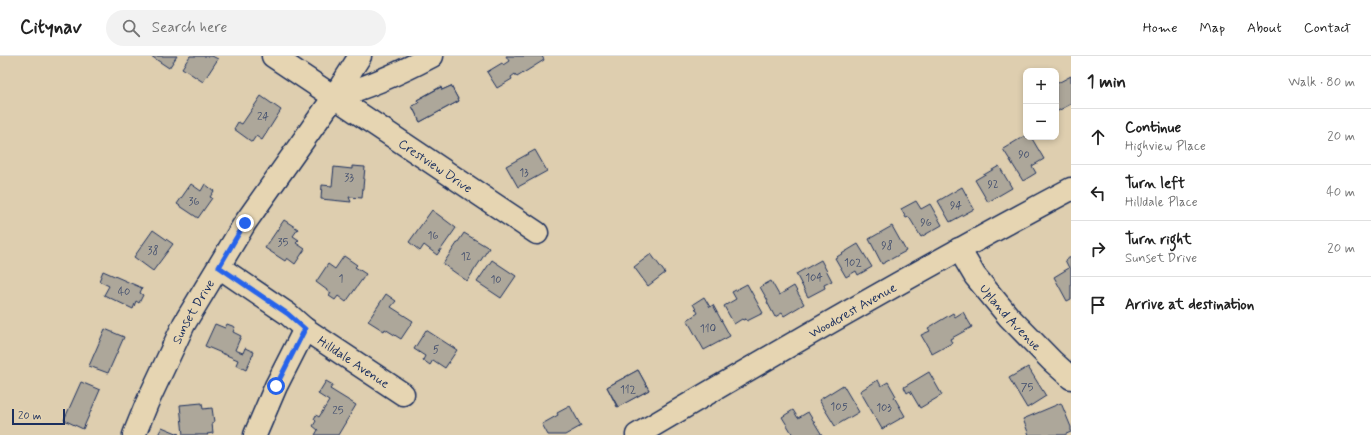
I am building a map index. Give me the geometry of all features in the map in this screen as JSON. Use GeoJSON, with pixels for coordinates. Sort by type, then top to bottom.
{"type":"FeatureCollection","features":[{"type":"Feature","properties":{"kind":"street","name":"Crestview Drive"},"geometry":{"type":"LineString","coordinates":[[274,56],[537,233]]}},
{"type":"Feature","properties":{"kind":"street","name":"Sunset Drive"},"geometry":{"type":"LineString","coordinates":[[134,435],[147,403],[184,324],[245,223],[334,97],[360,56]]}},
{"type":"Feature","properties":{"kind":"street"},"geometry":{"type":"LineString","coordinates":[[334,97],[362,89],[405,71],[432,56]]}},
{"type":"Feature","properties":{"kind":"street","name":"Woodcrest Avenue"},"geometry":{"type":"LineString","coordinates":[[637,435],[959,249],[1071,189]]}},
{"type":"Feature","properties":{"kind":"street","name":"Upland Avenue"},"geometry":{"type":"LineString","coordinates":[[959,249],[975,276],[1009,317],[1052,361],[1071,378]]}},
{"type":"Feature","properties":{"kind":"street","name":"Hilldale Avenue"},"geometry":{"type":"LineString","coordinates":[[219,267],[288,314],[305,329],[402,394]]}},
{"type":"Feature","properties":{"kind":"street"},"geometry":{"type":"LineString","coordinates":[[255,435],[276,386],[305,329]]}},
{"type":"Feature","properties":{"kind":"building"},"geometry":{"type":"Polygon","coordinates":[[[151,56],[177,56],[169,68],[151,56]]]}},
{"type":"Feature","properties":{"kind":"building"},"geometry":{"type":"Polygon","coordinates":[[[190,56],[212,56],[218,59],[203,82],[182,68],[190,56]]]}},
{"type":"Feature","properties":{"kind":"building"},"geometry":{"type":"Polygon","coordinates":[[[506,56],[542,56],[544,60],[517,77],[515,74],[511,77],[512,79],[497,88],[487,72],[502,63],[503,65],[509,61],[506,56]]]}},
{"type":"Feature","properties":{"kind":"building"},"geometry":{"type":"Polygon","coordinates":[[[1071,76],[1071,104],[1059,110],[1059,104],[1059,82],[1071,76]]]}},
{"type":"Feature","properties":{"kind":"building"},"geometry":{"type":"Polygon","coordinates":[[[451,86],[459,101],[420,122],[412,106],[419,103],[417,100],[440,87],[442,90],[451,86]]]}},
{"type":"Feature","properties":{"kind":"building"},"geometry":{"type":"Polygon","coordinates":[[[451,86],[459,101],[420,122],[412,106],[419,103],[417,100],[441,87],[442,90],[451,86]]]}},
{"type":"Feature","properties":{"kind":"building"},"geometry":{"type":"Polygon","coordinates":[[[261,96],[281,110],[262,140],[256,136],[252,142],[234,129],[238,122],[242,124],[261,96]]]}},
{"type":"Feature","properties":{"kind":"building"},"geometry":{"type":"Polygon","coordinates":[[[1023,137],[1023,140],[1033,140],[1044,159],[1032,166],[1036,173],[1023,181],[1003,149],[1023,137]]]}},
{"type":"Feature","properties":{"kind":"building"},"geometry":{"type":"Polygon","coordinates":[[[535,150],[547,171],[518,187],[506,166],[535,150]]]}},
{"type":"Feature","properties":{"kind":"building"},"geometry":{"type":"Polygon","coordinates":[[[352,166],[365,167],[362,198],[349,197],[351,202],[321,199],[322,185],[332,186],[334,167],[352,169],[352,166]]]}},
{"type":"Feature","properties":{"kind":"building"},"geometry":{"type":"Polygon","coordinates":[[[999,166],[1012,188],[988,202],[975,180],[999,166]]]}},
{"type":"Feature","properties":{"kind":"building"},"geometry":{"type":"Polygon","coordinates":[[[191,184],[201,191],[205,184],[214,191],[210,197],[212,198],[198,218],[177,204],[191,184]]]}},
{"type":"Feature","properties":{"kind":"building"},"geometry":{"type":"Polygon","coordinates":[[[962,187],[974,209],[950,222],[938,201],[962,187]]]}},
{"type":"Feature","properties":{"kind":"building"},"geometry":{"type":"Polygon","coordinates":[[[916,201],[921,209],[930,204],[942,225],[921,237],[909,217],[906,218],[901,209],[916,201]]]}},
{"type":"Feature","properties":{"kind":"building"},"geometry":{"type":"Polygon","coordinates":[[[432,210],[456,228],[437,255],[424,245],[420,251],[409,242],[432,210]]]}},
{"type":"Feature","properties":{"kind":"building"},"geometry":{"type":"Polygon","coordinates":[[[284,220],[298,229],[293,236],[299,240],[296,243],[305,249],[295,264],[287,258],[285,261],[265,248],[284,220]]]}},
{"type":"Feature","properties":{"kind":"building"},"geometry":{"type":"Polygon","coordinates":[[[892,226],[906,251],[882,264],[869,239],[892,226]]]}},
{"type":"Feature","properties":{"kind":"building"},"geometry":{"type":"Polygon","coordinates":[[[153,230],[173,244],[153,271],[134,257],[153,230]]]}},
{"type":"Feature","properties":{"kind":"building"},"geometry":{"type":"Polygon","coordinates":[[[464,233],[489,248],[467,281],[443,264],[464,233]]]}},
{"type":"Feature","properties":{"kind":"building"},"geometry":{"type":"Polygon","coordinates":[[[858,244],[872,267],[858,275],[856,271],[846,277],[835,258],[858,244]]]}},
{"type":"Feature","properties":{"kind":"building"},"geometry":{"type":"Polygon","coordinates":[[[651,254],[665,273],[648,286],[634,267],[651,254]]]}},
{"type":"Feature","properties":{"kind":"building"},"geometry":{"type":"Polygon","coordinates":[[[344,256],[357,265],[355,267],[366,274],[346,302],[338,296],[335,300],[329,296],[331,293],[316,282],[328,264],[335,269],[344,256]]]}},
{"type":"Feature","properties":{"kind":"building"},"geometry":{"type":"Polygon","coordinates":[[[1071,257],[1071,299],[1067,301],[1054,277],[1069,268],[1065,260],[1071,257]]]}},
{"type":"Feature","properties":{"kind":"building"},"geometry":{"type":"Polygon","coordinates":[[[492,260],[516,276],[501,298],[477,282],[492,260]]]}},
{"type":"Feature","properties":{"kind":"building"},"geometry":{"type":"Polygon","coordinates":[[[821,260],[832,281],[824,285],[825,288],[808,297],[796,274],[821,260]]]}},
{"type":"Feature","properties":{"kind":"building"},"geometry":{"type":"Polygon","coordinates":[[[103,271],[142,288],[140,293],[143,295],[139,303],[136,301],[133,309],[104,295],[109,286],[99,281],[103,271]]]}},
{"type":"Feature","properties":{"kind":"building"},"geometry":{"type":"Polygon","coordinates":[[[771,281],[779,295],[794,286],[804,304],[784,316],[782,313],[775,317],[760,287],[771,281]]]}},
{"type":"Feature","properties":{"kind":"building"},"geometry":{"type":"Polygon","coordinates":[[[747,284],[763,313],[747,321],[746,319],[742,319],[734,324],[724,306],[736,299],[732,292],[747,284]]]}},
{"type":"Feature","properties":{"kind":"building"},"geometry":{"type":"Polygon","coordinates":[[[386,294],[396,301],[391,307],[413,321],[401,339],[368,321],[386,294]]]}},
{"type":"Feature","properties":{"kind":"building"},"geometry":{"type":"Polygon","coordinates":[[[704,297],[710,307],[713,305],[730,336],[704,350],[687,320],[698,313],[693,304],[704,297]]]}},
{"type":"Feature","properties":{"kind":"building"},"geometry":{"type":"Polygon","coordinates":[[[963,312],[972,327],[950,339],[952,343],[932,354],[921,335],[930,331],[928,328],[953,313],[955,317],[963,312]]]}},
{"type":"Feature","properties":{"kind":"building"},"geometry":{"type":"Polygon","coordinates":[[[215,324],[225,328],[227,324],[235,327],[233,332],[241,336],[235,350],[243,353],[245,348],[254,352],[246,370],[236,365],[238,360],[205,346],[215,324]]]}},
{"type":"Feature","properties":{"kind":"building"},"geometry":{"type":"Polygon","coordinates":[[[105,329],[124,337],[108,373],[89,366],[105,329]]]}},
{"type":"Feature","properties":{"kind":"building"},"geometry":{"type":"Polygon","coordinates":[[[426,330],[457,350],[445,368],[433,360],[430,365],[423,360],[425,356],[414,349],[426,330]]]}},
{"type":"Feature","properties":{"kind":"building"},"geometry":{"type":"Polygon","coordinates":[[[1028,367],[1046,396],[1027,408],[1009,378],[1028,367]]]}},
{"type":"Feature","properties":{"kind":"building"},"geometry":{"type":"Polygon","coordinates":[[[638,370],[649,390],[617,407],[607,387],[638,370]]]}},
{"type":"Feature","properties":{"kind":"building"},"geometry":{"type":"Polygon","coordinates":[[[638,370],[649,390],[618,407],[607,387],[638,370]]]}},
{"type":"Feature","properties":{"kind":"building"},"geometry":{"type":"Polygon","coordinates":[[[929,372],[942,395],[920,408],[910,391],[907,393],[904,387],[929,372]]]}},
{"type":"Feature","properties":{"kind":"building"},"geometry":{"type":"Polygon","coordinates":[[[878,380],[881,386],[888,382],[896,396],[894,397],[905,416],[882,429],[860,391],[878,380]]]}},
{"type":"Feature","properties":{"kind":"building"},"geometry":{"type":"Polygon","coordinates":[[[326,381],[333,385],[330,389],[356,405],[338,435],[315,435],[318,430],[313,426],[316,421],[314,419],[316,415],[319,417],[329,401],[318,394],[326,381]]]}},
{"type":"Feature","properties":{"kind":"building"},"geometry":{"type":"Polygon","coordinates":[[[81,382],[100,390],[83,429],[64,420],[81,382]]]}},
{"type":"Feature","properties":{"kind":"building"},"geometry":{"type":"Polygon","coordinates":[[[843,385],[859,412],[835,426],[819,400],[843,385]]]}},
{"type":"Feature","properties":{"kind":"building"},"geometry":{"type":"Polygon","coordinates":[[[202,403],[203,409],[212,408],[214,422],[212,423],[213,433],[207,434],[208,435],[183,435],[180,405],[202,403]]]}},
{"type":"Feature","properties":{"kind":"building"},"geometry":{"type":"Polygon","coordinates":[[[1061,403],[1071,427],[1071,432],[1064,435],[1029,435],[1023,419],[1061,403]]]}},
{"type":"Feature","properties":{"kind":"building"},"geometry":{"type":"Polygon","coordinates":[[[570,406],[581,426],[565,435],[548,435],[542,424],[570,406]]]}},
{"type":"Feature","properties":{"kind":"building"},"geometry":{"type":"Polygon","coordinates":[[[793,410],[798,418],[808,412],[822,435],[793,435],[782,417],[793,410]]]}},
{"type":"Feature","properties":{"kind":"building"},"geometry":{"type":"Polygon","coordinates":[[[162,427],[179,434],[158,435],[162,427]]]}},
{"type":"Feature","properties":{"kind":"route"},"geometry":{"type":"LineString","coordinates":[[245,223],[219,267],[288,314],[305,329],[276,386]]}}]}
